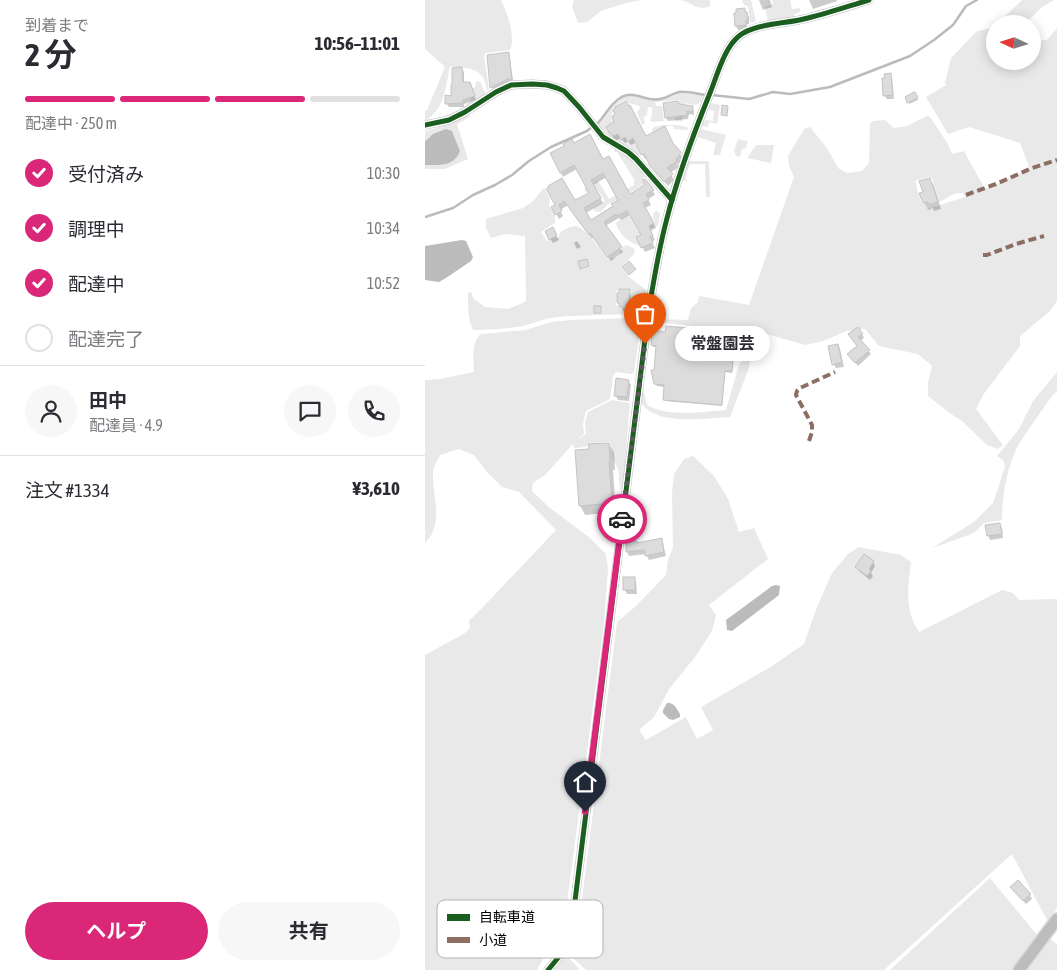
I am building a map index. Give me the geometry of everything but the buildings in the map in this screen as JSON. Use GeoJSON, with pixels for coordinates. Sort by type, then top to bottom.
{"type":"FeatureCollection","features":[{"type":"Feature","properties":{"kind":"main road"},"geometry":{"type":"LineString","coordinates":[[1019,970],[1057,919]]}},
{"type":"Feature","properties":{"kind":"street"},"geometry":{"type":"LineString","coordinates":[[575,900],[648,315],[657,262],[672,200],[697,127],[724,57],[731,44],[749,30],[807,19],[869,0]]}},
{"type":"Feature","properties":{"kind":"street"},"geometry":{"type":"LineString","coordinates":[[425,125],[449,120],[511,85],[532,84],[557,88],[564,91],[603,137],[636,159],[672,200]]}},
{"type":"Feature","properties":{"kind":"street"},"geometry":{"type":"LineString","coordinates":[[548,970],[557,958]]}},
{"type":"Feature","properties":{"kind":"shaded area"},"geometry":{"type":"Polygon","coordinates":[[[425,0],[501,0],[508,17],[512,45],[510,50],[486,53],[484,55],[489,90],[487,90],[481,75],[475,70],[450,67],[440,104],[432,116],[425,121],[425,111],[445,67],[425,49],[425,0]]]}},
{"type":"Feature","properties":{"kind":"shaded area"},"geometry":{"type":"Polygon","coordinates":[[[574,0],[641,0],[601,11],[587,22],[578,23],[572,7],[574,0]]]}},
{"type":"Feature","properties":{"kind":"shaded area"},"geometry":{"type":"Polygon","coordinates":[[[679,0],[710,0],[710,6],[701,8],[679,0]]]}},
{"type":"Feature","properties":{"kind":"shaded area"},"geometry":{"type":"Polygon","coordinates":[[[742,0],[751,0],[756,22],[750,23],[748,6],[744,5],[742,0]]]}},
{"type":"Feature","properties":{"kind":"shaded area"},"geometry":{"type":"Polygon","coordinates":[[[772,0],[790,0],[792,9],[800,8],[800,12],[793,17],[768,22],[765,7],[773,4],[772,0]]]}},
{"type":"Feature","properties":{"kind":"shaded area"},"geometry":{"type":"Polygon","coordinates":[[[1022,0],[1054,0],[1042,7],[1034,15],[1006,15],[1022,0]]]}},
{"type":"Feature","properties":{"kind":"shaded area"},"geometry":{"type":"Polygon","coordinates":[[[1057,28],[1057,301],[1050,311],[1020,336],[1020,346],[983,395],[976,409],[1003,445],[998,449],[987,445],[962,421],[928,396],[928,383],[932,366],[918,354],[879,346],[865,329],[847,331],[823,341],[805,345],[760,332],[741,354],[737,353],[739,335],[709,328],[658,322],[657,319],[688,320],[691,308],[698,302],[699,296],[749,305],[794,177],[789,166],[788,156],[804,129],[810,127],[827,148],[838,168],[847,173],[862,171],[869,163],[870,124],[873,121],[885,120],[894,128],[907,126],[927,116],[930,117],[948,144],[952,154],[964,151],[985,189],[1030,169],[1020,143],[969,127],[948,134],[926,97],[946,85],[951,58],[977,31],[986,29],[986,70],[1041,70],[1041,40],[1047,40],[1057,28]],[[929,177],[915,181],[921,202],[927,209],[965,197],[963,193],[956,193],[939,202],[932,178],[929,177]]]}},
{"type":"Feature","properties":{"kind":"shaded area"},"geometry":{"type":"Polygon","coordinates":[[[477,81],[480,82],[486,95],[445,118],[433,120],[453,112],[468,103],[471,100],[469,86],[471,82],[471,87],[475,88],[477,81]]]}},
{"type":"Feature","properties":{"kind":"shaded area"},"geometry":{"type":"Polygon","coordinates":[[[680,93],[704,95],[701,103],[694,105],[685,103],[682,122],[675,121],[675,118],[681,115],[679,100],[655,102],[656,106],[662,106],[664,121],[650,121],[652,107],[648,107],[647,115],[644,117],[645,123],[642,125],[637,112],[640,106],[625,100],[614,108],[612,113],[613,121],[631,136],[640,154],[638,155],[608,136],[598,125],[614,104],[625,96],[655,100],[680,93]]]}},
{"type":"Feature","properties":{"kind":"shaded area"},"geometry":{"type":"Polygon","coordinates":[[[710,103],[720,105],[717,124],[709,122],[708,127],[702,126],[703,121],[713,121],[714,111],[708,109],[710,103]]]}},
{"type":"Feature","properties":{"kind":"shaded area"},"geometry":{"type":"Polygon","coordinates":[[[469,115],[472,116],[457,124],[468,159],[445,169],[425,169],[425,165],[444,165],[460,151],[452,131],[428,137],[425,141],[425,131],[469,115]]]}},
{"type":"Feature","properties":{"kind":"shaded area"},"geometry":{"type":"Polygon","coordinates":[[[677,125],[688,128],[687,130],[674,129],[673,126],[666,126],[652,132],[654,127],[677,125]]]}},
{"type":"Feature","properties":{"kind":"shaded area"},"geometry":{"type":"Polygon","coordinates":[[[446,129],[452,131],[460,151],[454,160],[445,164],[425,165],[425,141],[433,134],[446,129]]]}},
{"type":"Feature","properties":{"kind":"shaded area"},"geometry":{"type":"Polygon","coordinates":[[[701,129],[726,135],[720,155],[714,155],[716,143],[698,137],[701,129]]]}},
{"type":"Feature","properties":{"kind":"shaded area"},"geometry":{"type":"Polygon","coordinates":[[[738,139],[748,141],[746,148],[742,149],[740,157],[736,156],[734,151],[738,139]]]}},
{"type":"Feature","properties":{"kind":"shaded area"},"geometry":{"type":"Polygon","coordinates":[[[756,145],[774,145],[771,163],[747,158],[756,145]]]}},
{"type":"Feature","properties":{"kind":"shaded area"},"geometry":{"type":"Polygon","coordinates":[[[616,149],[628,157],[646,176],[641,180],[644,185],[607,205],[600,212],[594,211],[593,208],[605,201],[597,189],[595,188],[586,193],[584,188],[598,181],[609,199],[634,185],[634,179],[617,152],[614,152],[616,149]]]}},
{"type":"Feature","properties":{"kind":"shaded area"},"geometry":{"type":"Polygon","coordinates":[[[687,161],[709,161],[710,197],[706,197],[705,164],[690,164],[685,178],[687,179],[686,181],[681,180],[687,161]]]}},
{"type":"Feature","properties":{"kind":"shaded area"},"geometry":{"type":"Polygon","coordinates":[[[544,188],[550,199],[549,205],[555,216],[555,223],[541,232],[547,241],[559,236],[560,232],[569,227],[575,226],[583,229],[606,257],[616,258],[620,255],[623,247],[627,245],[634,249],[633,255],[621,267],[629,277],[646,290],[646,299],[631,300],[631,291],[623,288],[617,290],[616,304],[618,307],[626,308],[627,305],[631,305],[633,314],[549,318],[523,326],[473,330],[469,312],[469,292],[472,293],[473,298],[485,307],[508,309],[526,300],[525,236],[505,234],[491,238],[486,228],[486,219],[523,208],[533,201],[544,188]]]}},
{"type":"Feature","properties":{"kind":"shaded area"},"geometry":{"type":"Polygon","coordinates":[[[657,211],[660,214],[658,225],[636,237],[639,246],[624,237],[616,224],[628,215],[638,232],[655,222],[653,217],[654,212],[657,211]]]}},
{"type":"Feature","properties":{"kind":"shaded area"},"geometry":{"type":"Polygon","coordinates":[[[466,241],[473,257],[471,261],[439,282],[425,280],[425,246],[466,241]]]}},
{"type":"Feature","properties":{"kind":"shaded area"},"geometry":{"type":"Polygon","coordinates":[[[632,318],[637,320],[640,332],[634,372],[631,374],[616,372],[613,376],[610,399],[586,411],[583,424],[584,434],[577,440],[586,434],[585,422],[588,412],[612,400],[630,403],[623,489],[620,489],[618,469],[613,459],[610,442],[589,443],[586,447],[574,448],[573,444],[545,475],[533,483],[532,491],[550,508],[590,538],[606,554],[608,569],[604,624],[567,900],[437,900],[437,958],[543,958],[537,970],[425,970],[425,655],[465,633],[470,628],[469,621],[556,530],[519,492],[502,487],[474,455],[459,449],[440,455],[434,468],[435,527],[425,543],[425,380],[474,372],[474,347],[481,334],[526,330],[551,322],[632,318]]]}},
{"type":"Feature","properties":{"kind":"shaded area"},"geometry":{"type":"Polygon","coordinates":[[[751,353],[749,368],[730,417],[667,418],[649,411],[641,403],[643,388],[647,405],[655,409],[685,413],[726,410],[739,365],[751,353]]]}},
{"type":"Feature","properties":{"kind":"shaded area"},"geometry":{"type":"Polygon","coordinates":[[[1057,372],[1057,391],[1019,444],[1011,462],[1004,491],[1002,520],[984,523],[969,535],[932,548],[974,522],[993,503],[1005,467],[1004,461],[997,456],[1019,429],[1033,401],[1057,372]]]}},
{"type":"Feature","properties":{"kind":"shaded area"},"geometry":{"type":"Polygon","coordinates":[[[693,456],[714,476],[728,499],[739,532],[754,528],[768,559],[709,605],[716,615],[712,631],[695,657],[669,689],[654,717],[639,730],[646,740],[686,717],[697,739],[713,730],[701,707],[769,668],[804,644],[832,573],[848,554],[859,547],[901,555],[911,562],[908,598],[911,615],[919,632],[1002,590],[1013,593],[1019,600],[1057,599],[1057,908],[1048,922],[1012,854],[884,970],[586,970],[573,958],[603,958],[603,900],[582,900],[617,622],[636,606],[666,575],[668,560],[673,547],[672,493],[674,474],[684,459],[693,456]]]}},
{"type":"Feature","properties":{"kind":"shaded area"},"geometry":{"type":"Polygon","coordinates":[[[776,585],[780,586],[779,595],[732,631],[727,630],[726,620],[776,585]]]}},
{"type":"Feature","properties":{"kind":"shaded area"},"geometry":{"type":"Polygon","coordinates":[[[667,703],[675,706],[680,717],[673,720],[663,713],[667,703]]]}},
{"type":"Feature","properties":{"kind":"shaded area"},"geometry":{"type":"Polygon","coordinates":[[[990,878],[1037,935],[1023,958],[1012,970],[890,970],[990,878]]]}},
{"type":"Feature","properties":{"kind":"shaded area"},"geometry":{"type":"Polygon","coordinates":[[[1050,939],[1057,944],[1057,970],[1025,970],[1050,939]]]}},
{"type":"Feature","properties":{"kind":"shaded area"},"geometry":{"type":"Polygon","coordinates":[[[562,958],[569,958],[580,970],[552,970],[562,958]]]}},
{"type":"Feature","properties":{"kind":"waterway"},"geometry":{"type":"LineString","coordinates":[[712,95],[749,99],[773,92],[790,94],[830,87],[910,56],[953,25],[966,6],[977,0]]}},
{"type":"Feature","properties":{"kind":"waterway"},"geometry":{"type":"LineString","coordinates":[[597,124],[613,103],[627,95],[650,99],[662,98],[679,92],[706,95]]}},
{"type":"Feature","properties":{"kind":"waterway"},"geometry":{"type":"LineString","coordinates":[[425,217],[453,208],[473,195],[512,175],[551,147],[592,127]]}},
{"type":"Feature","properties":{"kind":"marked path"},"geometry":{"type":"LineString","coordinates":[[966,195],[1032,168],[1057,160]]}},
{"type":"Feature","properties":{"kind":"marked path"},"geometry":{"type":"LineString","coordinates":[[983,255],[1044,236]]}},
{"type":"Feature","properties":{"kind":"marked path"},"geometry":{"type":"LineString","coordinates":[[809,441],[812,425],[796,395],[797,391],[835,372]]}},
{"type":"Feature","properties":{"kind":"cycle path"},"geometry":{"type":"LineString","coordinates":[[575,900],[648,315],[663,234],[680,173],[721,63],[729,48],[739,36],[762,26],[800,20],[869,0]]}},
{"type":"Feature","properties":{"kind":"cycle path"},"geometry":{"type":"LineString","coordinates":[[425,125],[449,120],[511,85],[532,84],[557,88],[564,91],[603,137],[636,159],[672,200]]}},
{"type":"Feature","properties":{"kind":"cycle path"},"geometry":{"type":"LineString","coordinates":[[548,970],[558,958]]}},
{"type":"Feature","properties":{"kind":"way so far"},"geometry":{"type":"LineString","coordinates":[[622,519],[645,344]]}},
{"type":"Feature","properties":{"kind":"place","name":"常盤園芸"},"geometry":{"type":"Point","coordinates":[645,344]}},
{"type":"Feature","properties":{"kind":"route"},"geometry":{"type":"LineString","coordinates":[[585,812],[622,519]]}}]}
